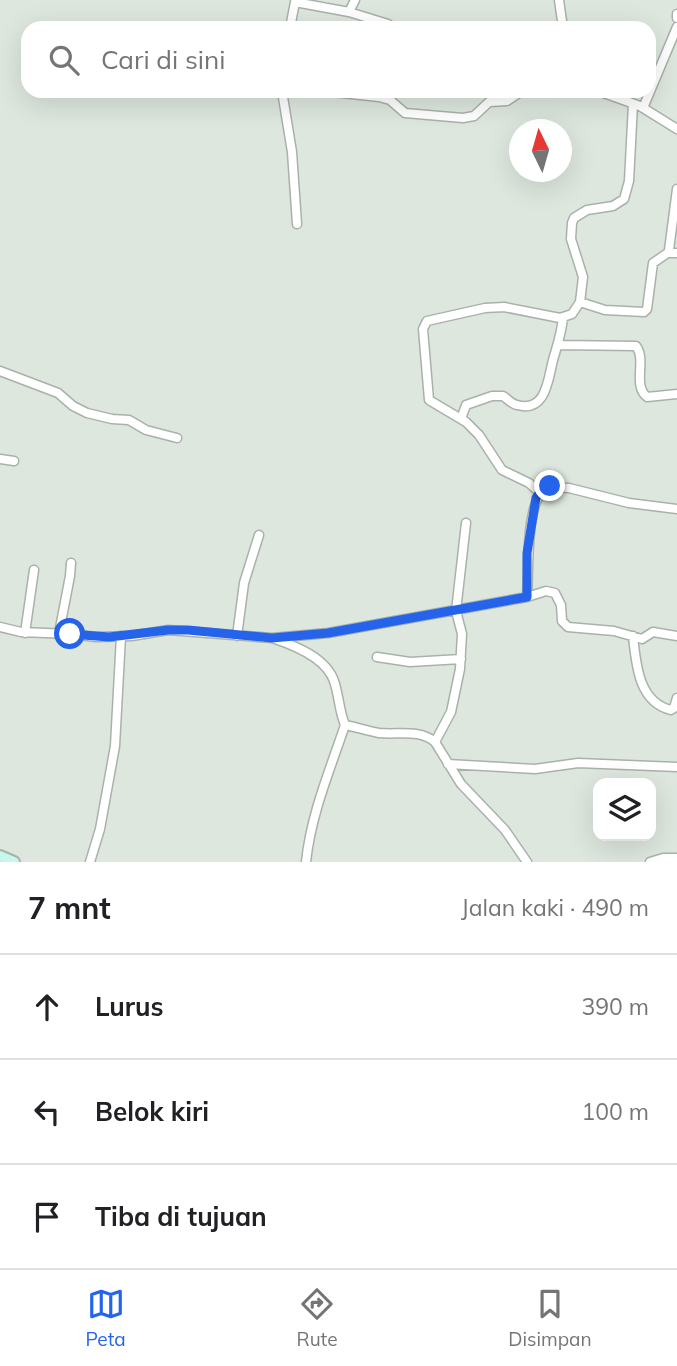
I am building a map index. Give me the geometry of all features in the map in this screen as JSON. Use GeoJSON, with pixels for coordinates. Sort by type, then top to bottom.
{"type":"FeatureCollection","features":[{"type":"Feature","properties":{"kind":"street"},"geometry":{"type":"LineString","coordinates":[[349,12],[355,0]]}},
{"type":"Feature","properties":{"kind":"street"},"geometry":{"type":"LineString","coordinates":[[559,0],[562,21]]}},
{"type":"Feature","properties":{"kind":"street"},"geometry":{"type":"LineString","coordinates":[[291,21],[294,1],[378,21]]}},
{"type":"Feature","properties":{"kind":"street"},"geometry":{"type":"LineString","coordinates":[[656,77],[677,27]]}},
{"type":"Feature","properties":{"kind":"street"},"geometry":{"type":"LineString","coordinates":[[283,98],[292,152],[297,225]]}},
{"type":"Feature","properties":{"kind":"street"},"geometry":{"type":"LineString","coordinates":[[387,98],[405,113],[463,118],[474,116],[489,102],[507,101],[512,98]]}},
{"type":"Feature","properties":{"kind":"street"},"geometry":{"type":"LineString","coordinates":[[617,98],[643,108],[677,129]]}},
{"type":"Feature","properties":{"kind":"street"},"geometry":{"type":"LineString","coordinates":[[643,108],[647,98]]}},
{"type":"Feature","properties":{"kind":"street"},"geometry":{"type":"LineString","coordinates":[[540,492],[529,483],[502,470],[479,435],[461,419],[429,400],[423,328],[426,321],[485,308],[505,307],[563,317],[572,314],[580,302],[583,277],[571,239],[572,223],[578,215],[587,210],[613,206],[624,199],[629,181],[633,104]]}},
{"type":"Feature","properties":{"kind":"street"},"geometry":{"type":"LineString","coordinates":[[580,302],[605,310],[644,312],[647,309],[653,263],[673,252],[677,189]]}},
{"type":"Feature","properties":{"kind":"street"},"geometry":{"type":"LineString","coordinates":[[461,419],[466,405],[492,396],[503,396],[519,406],[538,401],[545,394],[559,345],[563,317]]}},
{"type":"Feature","properties":{"kind":"street"},"geometry":{"type":"LineString","coordinates":[[559,345],[636,346],[641,355],[641,389],[644,395],[677,394]]}},
{"type":"Feature","properties":{"kind":"street"},"geometry":{"type":"LineString","coordinates":[[0,370],[58,393],[72,406],[87,413],[129,420],[146,430],[177,438]]}},
{"type":"Feature","properties":{"kind":"street"},"geometry":{"type":"LineString","coordinates":[[0,459],[14,461]]}},
{"type":"Feature","properties":{"kind":"street"},"geometry":{"type":"LineString","coordinates":[[527,597],[527,553],[536,498],[546,487],[554,486],[629,503],[677,509]]}},
{"type":"Feature","properties":{"kind":"street"},"geometry":{"type":"LineString","coordinates":[[435,741],[451,712],[461,659],[461,634],[456,611],[466,523]]}},
{"type":"Feature","properties":{"kind":"street"},"geometry":{"type":"LineString","coordinates":[[237,636],[244,583],[259,535]]}},
{"type":"Feature","properties":{"kind":"street"},"geometry":{"type":"LineString","coordinates":[[59,633],[71,576],[71,563]]}},
{"type":"Feature","properties":{"kind":"street"},"geometry":{"type":"LineString","coordinates":[[25,632],[34,570]]}},
{"type":"Feature","properties":{"kind":"street"},"geometry":{"type":"LineString","coordinates":[[0,627],[25,632],[96,637],[168,630],[272,638],[328,633],[456,611],[546,591],[555,593],[561,605],[562,621],[568,627],[614,631],[643,639],[653,632],[677,636]]}},
{"type":"Feature","properties":{"kind":"street"},"geometry":{"type":"LineString","coordinates":[[90,862],[100,829],[115,746],[121,636]]}},
{"type":"Feature","properties":{"kind":"street"},"geometry":{"type":"LineString","coordinates":[[633,636],[641,684],[652,700],[671,710],[677,698]]}},
{"type":"Feature","properties":{"kind":"street"},"geometry":{"type":"LineString","coordinates":[[272,638],[303,651],[327,670],[333,680],[345,725],[319,799],[308,841],[306,862]]}},
{"type":"Feature","properties":{"kind":"street"},"geometry":{"type":"LineString","coordinates":[[377,657],[410,662],[461,659]]}},
{"type":"Feature","properties":{"kind":"street"},"geometry":{"type":"LineString","coordinates":[[345,725],[379,733],[412,734],[435,741],[461,784],[505,830],[527,862]]}},
{"type":"Feature","properties":{"kind":"street"},"geometry":{"type":"LineString","coordinates":[[448,764],[535,769],[578,763],[677,767]]}},
{"type":"Feature","properties":{"kind":"street"},"geometry":{"type":"LineString","coordinates":[[0,856],[14,862]]}},
{"type":"Feature","properties":{"kind":"street"},"geometry":{"type":"LineString","coordinates":[[650,862],[663,858],[677,859]]}},
{"type":"Feature","properties":{"kind":"route"},"geometry":{"type":"LineString","coordinates":[[70,634],[109,637],[188,630],[272,638],[328,633],[527,597],[527,553],[536,498],[542,489],[550,486]]}}]}
